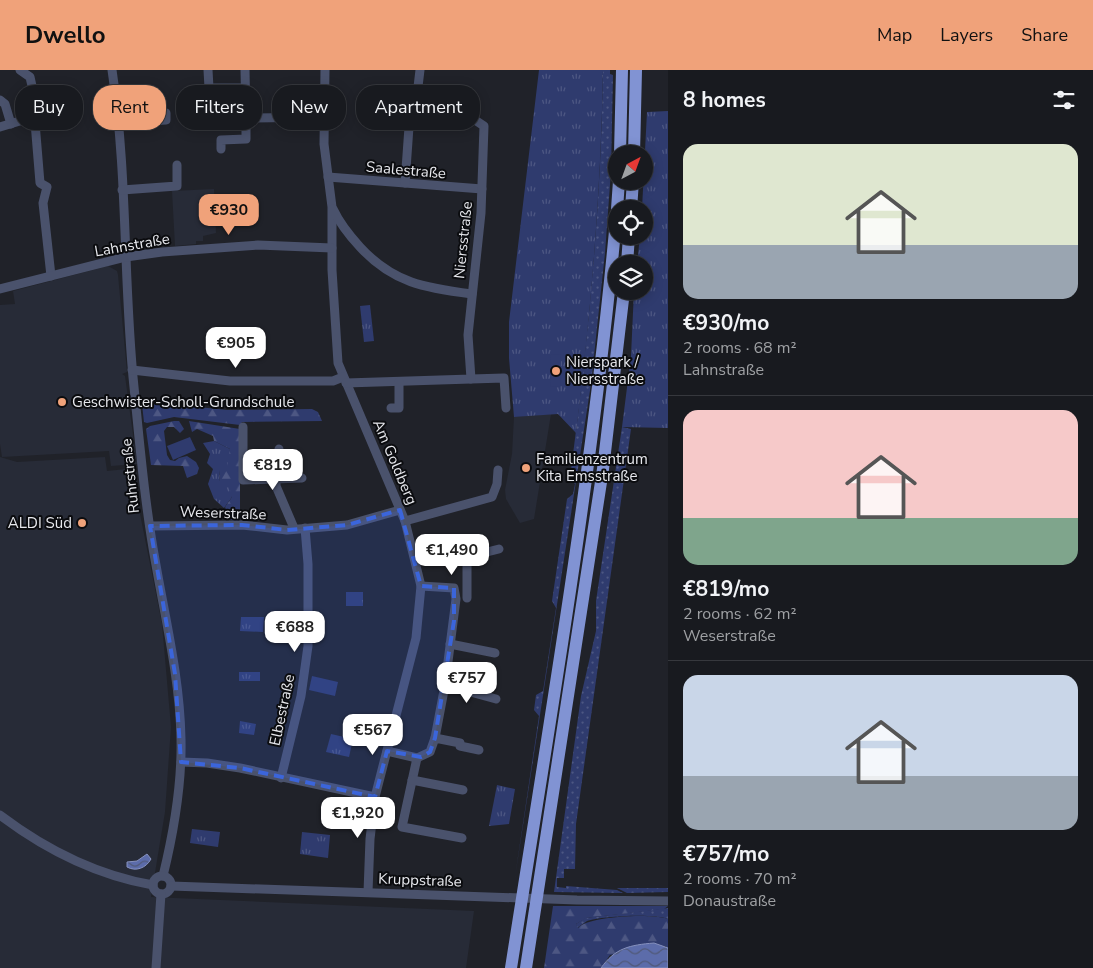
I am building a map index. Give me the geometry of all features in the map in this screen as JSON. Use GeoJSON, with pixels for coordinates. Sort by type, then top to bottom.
{"type":"FeatureCollection","features":[{"type":"Feature","properties":{"kind":"highway"},"geometry":{"type":"LineString","coordinates":[[620,145],[622,70]]}},
{"type":"Feature","properties":{"kind":"highway"},"geometry":{"type":"LineString","coordinates":[[634,145],[636,70]]}},
{"type":"Feature","properties":{"kind":"highway"},"geometry":{"type":"LineString","coordinates":[[511,968],[589,468],[603,360],[614,245]]}},
{"type":"Feature","properties":{"kind":"highway"},"geometry":{"type":"LineString","coordinates":[[526,968],[603,469],[623,300]]}},
{"type":"Feature","properties":{"kind":"street"},"geometry":{"type":"LineString","coordinates":[[20,70],[30,77],[31,85]]}},
{"type":"Feature","properties":{"kind":"street","name":"Ruhrstraße"},"geometry":{"type":"LineString","coordinates":[[112,70],[113,85]]}},
{"type":"Feature","properties":{"kind":"street"},"geometry":{"type":"LineString","coordinates":[[208,70],[209,85]]}},
{"type":"Feature","properties":{"kind":"street"},"geometry":{"type":"LineString","coordinates":[[245,70],[246,85]]}},
{"type":"Feature","properties":{"kind":"street","name":"Am Goldberg"},"geometry":{"type":"LineString","coordinates":[[325,85],[326,70]]}},
{"type":"Feature","properties":{"kind":"street"},"geometry":{"type":"LineString","coordinates":[[418,85],[420,70]]}},
{"type":"Feature","properties":{"kind":"street"},"geometry":{"type":"LineString","coordinates":[[0,100],[5,104],[11,124]]}},
{"type":"Feature","properties":{"kind":"street","name":"Niersstraße"},"geometry":{"type":"LineString","coordinates":[[471,379],[468,335],[482,189],[485,132],[480,122]]}},
{"type":"Feature","properties":{"kind":"street"},"geometry":{"type":"LineString","coordinates":[[0,127],[15,123]]}},
{"type":"Feature","properties":{"kind":"street"},"geometry":{"type":"LineString","coordinates":[[34,130],[40,183],[47,187],[43,204],[51,276]]}},
{"type":"Feature","properties":{"kind":"street","name":"Ruhrstraße"},"geometry":{"type":"LineString","coordinates":[[118,130],[132,370],[150,526],[176,674],[181,731],[181,762],[173,830],[163,876]]}},
{"type":"Feature","properties":{"kind":"street"},"geometry":{"type":"LineString","coordinates":[[221,149],[221,140],[246,139],[246,130]]}},
{"type":"Feature","properties":{"kind":"street","name":"Am Goldberg"},"geometry":{"type":"LineString","coordinates":[[325,130],[332,207],[335,341],[345,380],[405,521],[421,586],[416,638],[375,797],[370,839],[368,892]]}},
{"type":"Feature","properties":{"kind":"street"},"geometry":{"type":"LineString","coordinates":[[404,184],[410,130]]}},
{"type":"Feature","properties":{"kind":"street"},"geometry":{"type":"LineString","coordinates":[[122,190],[177,186],[176,165]]}},
{"type":"Feature","properties":{"kind":"street","name":"Saalestraße"},"geometry":{"type":"LineString","coordinates":[[328,177],[482,189]]}},
{"type":"Feature","properties":{"kind":"street","name":"Niersstraße"},"geometry":{"type":"LineString","coordinates":[[332,207],[346,232],[374,262],[386,271],[432,289],[472,294]]}},
{"type":"Feature","properties":{"kind":"street","name":"Lahnstraße"},"geometry":{"type":"LineString","coordinates":[[0,289],[126,257],[258,246],[332,248]]}},
{"type":"Feature","properties":{"kind":"street"},"geometry":{"type":"LineString","coordinates":[[132,370],[230,381],[345,380],[399,382],[504,378],[506,408]]}},
{"type":"Feature","properties":{"kind":"street"},"geometry":{"type":"LineString","coordinates":[[391,408],[399,408],[399,382]]}},
{"type":"Feature","properties":{"kind":"street"},"geometry":{"type":"LineString","coordinates":[[243,427],[243,480],[302,478]]}},
{"type":"Feature","properties":{"kind":"street","name":"Weserstraße"},"geometry":{"type":"LineString","coordinates":[[279,449],[276,486],[294,528]]}},
{"type":"Feature","properties":{"kind":"street"},"geometry":{"type":"LineString","coordinates":[[405,521],[492,497],[497,484],[498,470]]}},
{"type":"Feature","properties":{"kind":"street","name":"Weserstraße"},"geometry":{"type":"LineString","coordinates":[[150,526],[242,524],[287,530],[365,522],[400,510]]}},
{"type":"Feature","properties":{"kind":"street","name":"Elbestraße"},"geometry":{"type":"LineString","coordinates":[[281,778],[300,696],[308,646],[308,564],[305,528]]}},
{"type":"Feature","properties":{"kind":"street"},"geometry":{"type":"LineString","coordinates":[[456,599],[468,598],[467,557],[499,549]]}},
{"type":"Feature","properties":{"kind":"street"},"geometry":{"type":"LineString","coordinates":[[387,751],[417,758],[430,752],[435,738],[445,685],[456,599],[454,588],[421,586]]}},
{"type":"Feature","properties":{"kind":"street"},"geometry":{"type":"LineString","coordinates":[[450,644],[495,653]]}},
{"type":"Feature","properties":{"kind":"street"},"geometry":{"type":"LineString","coordinates":[[445,685],[496,700]]}},
{"type":"Feature","properties":{"kind":"street"},"geometry":{"type":"LineString","coordinates":[[435,738],[460,743],[460,746],[479,750]]}},
{"type":"Feature","properties":{"kind":"street"},"geometry":{"type":"LineString","coordinates":[[417,758],[402,827],[462,838]]}},
{"type":"Feature","properties":{"kind":"street"},"geometry":{"type":"LineString","coordinates":[[181,762],[207,763],[240,768],[375,797]]}},
{"type":"Feature","properties":{"kind":"street"},"geometry":{"type":"LineString","coordinates":[[412,780],[463,790]]}},
{"type":"Feature","properties":{"kind":"street"},"geometry":{"type":"LineString","coordinates":[[0,815],[90,868],[118,878],[153,885]]}},
{"type":"Feature","properties":{"kind":"street"},"geometry":{"type":"LineString","coordinates":[[163,876],[169,879],[171,886],[167,893],[161,894],[156,892],[153,885],[157,877],[163,876]]}},
{"type":"Feature","properties":{"kind":"street","name":"Kruppstraße"},"geometry":{"type":"LineString","coordinates":[[171,886],[577,900],[668,900]]}},
{"type":"Feature","properties":{"kind":"street"},"geometry":{"type":"LineString","coordinates":[[156,968],[161,894]]}},
{"type":"Feature","properties":{"kind":"highlighted area"},"geometry":{"type":"Polygon","coordinates":[[[400,510],[421,586],[454,588],[454,621],[435,738],[430,752],[421,757],[387,751],[375,797],[240,768],[181,762],[175,674],[150,526],[242,525],[287,530],[347,525],[400,510]]]}},
{"type":"Feature","properties":{"kind":"shaded area"},"geometry":{"type":"Polygon","coordinates":[[[214,189],[216,233],[203,236],[203,241],[196,241],[196,244],[175,246],[172,191],[214,189]]]}},
{"type":"Feature","properties":{"kind":"shaded area"},"geometry":{"type":"Polygon","coordinates":[[[108,266],[117,271],[118,275],[127,372],[122,374],[125,376],[137,464],[111,466],[109,451],[2,457],[0,444],[0,305],[15,304],[13,291],[108,266]]]}},
{"type":"Feature","properties":{"kind":"shaded area","name":"Familienzentrum Kita Emsstraße"},"geometry":{"type":"Polygon","coordinates":[[[551,414],[534,519],[520,523],[506,499],[505,490],[512,454],[514,417],[551,414]]]}},
{"type":"Feature","properties":{"kind":"shaded area"},"geometry":{"type":"Polygon","coordinates":[[[0,457],[17,462],[105,457],[107,471],[136,468],[140,514],[162,624],[171,727],[165,812],[151,897],[474,911],[466,968],[0,968],[0,457]]]}},
{"type":"Feature","properties":{"kind":"green space"},"geometry":{"type":"Polygon","coordinates":[[[539,70],[603,70],[594,252],[576,433],[558,414],[514,417],[509,358],[509,322],[539,70]]]}},
{"type":"Feature","properties":{"kind":"green space"},"geometry":{"type":"Polygon","coordinates":[[[603,70],[610,70],[610,74],[613,75],[612,145],[608,145],[608,190],[610,190],[591,384],[515,877],[539,716],[534,710],[536,695],[543,691],[556,608],[552,601],[567,499],[573,494],[575,484],[570,478],[592,274],[602,121],[603,70]]]}},
{"type":"Feature","properties":{"kind":"green space"},"geometry":{"type":"Polygon","coordinates":[[[668,111],[668,428],[622,427],[631,356],[634,300],[653,300],[653,255],[638,255],[639,245],[653,245],[653,200],[642,200],[643,190],[653,190],[653,145],[645,145],[647,112],[668,111]]]}},
{"type":"Feature","properties":{"kind":"green space"},"geometry":{"type":"Polygon","coordinates":[[[370,305],[374,341],[364,342],[360,306],[370,305]]]}},
{"type":"Feature","properties":{"kind":"green space","name":"Nierspark / Niersstraße"},"geometry":{"type":"Polygon","coordinates":[[[551,354],[561,355],[560,387],[550,386],[551,354]]]}},
{"type":"Feature","properties":{"kind":"green space"},"geometry":{"type":"Polygon","coordinates":[[[142,404],[168,404],[227,410],[312,409],[318,412],[322,421],[242,422],[240,425],[174,417],[147,423],[144,422],[142,404]]]}},
{"type":"Feature","properties":{"kind":"green space"},"geometry":{"type":"Polygon","coordinates":[[[179,421],[184,429],[180,433],[174,427],[167,427],[164,431],[167,455],[170,460],[175,461],[187,456],[196,462],[199,468],[197,474],[187,478],[183,466],[151,465],[146,429],[150,426],[179,421]]]}},
{"type":"Feature","properties":{"kind":"green space"},"geometry":{"type":"Polygon","coordinates":[[[189,421],[240,429],[240,519],[237,521],[231,520],[225,507],[232,497],[219,482],[220,469],[230,449],[214,441],[213,436],[197,429],[192,432],[189,421]]]}},
{"type":"Feature","properties":{"kind":"green space"},"geometry":{"type":"Polygon","coordinates":[[[622,427],[631,429],[576,824],[575,869],[564,869],[564,878],[557,878],[557,887],[617,890],[623,893],[554,892],[581,696],[596,631],[596,601],[622,427]]]}},
{"type":"Feature","properties":{"kind":"green space"},"geometry":{"type":"Polygon","coordinates":[[[190,437],[196,450],[173,460],[167,446],[190,437]]]}},
{"type":"Feature","properties":{"kind":"green space"},"geometry":{"type":"Polygon","coordinates":[[[214,441],[230,449],[227,467],[220,470],[219,481],[228,483],[232,497],[224,508],[214,499],[208,484],[213,469],[207,463],[210,454],[203,443],[214,441]]]}},
{"type":"Feature","properties":{"kind":"green space"},"geometry":{"type":"Polygon","coordinates":[[[346,592],[363,592],[363,606],[346,606],[346,592]]]}},
{"type":"Feature","properties":{"kind":"green space"},"geometry":{"type":"Polygon","coordinates":[[[241,617],[264,617],[263,632],[240,631],[241,617]]]}},
{"type":"Feature","properties":{"kind":"green space"},"geometry":{"type":"Polygon","coordinates":[[[239,672],[260,672],[260,681],[239,681],[239,672]]]}},
{"type":"Feature","properties":{"kind":"green space"},"geometry":{"type":"Polygon","coordinates":[[[312,676],[338,682],[335,696],[309,690],[312,676]]]}},
{"type":"Feature","properties":{"kind":"green space"},"geometry":{"type":"Polygon","coordinates":[[[240,721],[256,724],[254,735],[239,733],[240,721]]]}},
{"type":"Feature","properties":{"kind":"green space"},"geometry":{"type":"Polygon","coordinates":[[[331,734],[353,739],[349,757],[326,752],[331,734]]]}},
{"type":"Feature","properties":{"kind":"green space"},"geometry":{"type":"Polygon","coordinates":[[[497,785],[515,789],[509,824],[489,826],[497,785]]]}},
{"type":"Feature","properties":{"kind":"green space"},"geometry":{"type":"Polygon","coordinates":[[[192,829],[220,832],[218,847],[190,843],[192,829]]]}},
{"type":"Feature","properties":{"kind":"green space"},"geometry":{"type":"Polygon","coordinates":[[[302,832],[330,835],[328,858],[300,854],[302,832]]]}},
{"type":"Feature","properties":{"kind":"green space"},"geometry":{"type":"Polygon","coordinates":[[[617,888],[668,888],[668,892],[627,893],[617,888]]]}},
{"type":"Feature","properties":{"kind":"green space"},"geometry":{"type":"Polygon","coordinates":[[[553,906],[668,906],[664,909],[586,918],[576,924],[578,928],[584,924],[606,918],[635,916],[668,919],[668,948],[665,946],[610,955],[601,968],[544,968],[553,906]]]}},
{"type":"Feature","properties":{"kind":"green space"},"geometry":{"type":"Polygon","coordinates":[[[668,908],[668,919],[652,916],[628,916],[594,919],[587,921],[577,928],[576,924],[585,918],[668,908]]]}},
{"type":"Feature","properties":{"kind":"water"},"geometry":{"type":"Polygon","coordinates":[[[147,854],[151,859],[144,867],[134,869],[127,867],[127,862],[137,861],[147,854]]]}},
{"type":"Feature","properties":{"kind":"water"},"geometry":{"type":"Polygon","coordinates":[[[654,943],[668,948],[668,968],[601,968],[612,956],[624,949],[654,943]]]}},
{"type":"Feature","properties":{"kind":"place","name":"Nierspark / Niersstraße"},"geometry":{"type":"Point","coordinates":[556,371]}},
{"type":"Feature","properties":{"kind":"place","name":"Geschwister-Scholl-Grundschule"},"geometry":{"type":"Point","coordinates":[62,402]}},
{"type":"Feature","properties":{"kind":"place","name":"Familienzentrum Kita Emsstraße"},"geometry":{"type":"Point","coordinates":[526,468]}},
{"type":"Feature","properties":{"kind":"place","name":"ALDI Süd"},"geometry":{"type":"Point","coordinates":[82,523]}}]}
